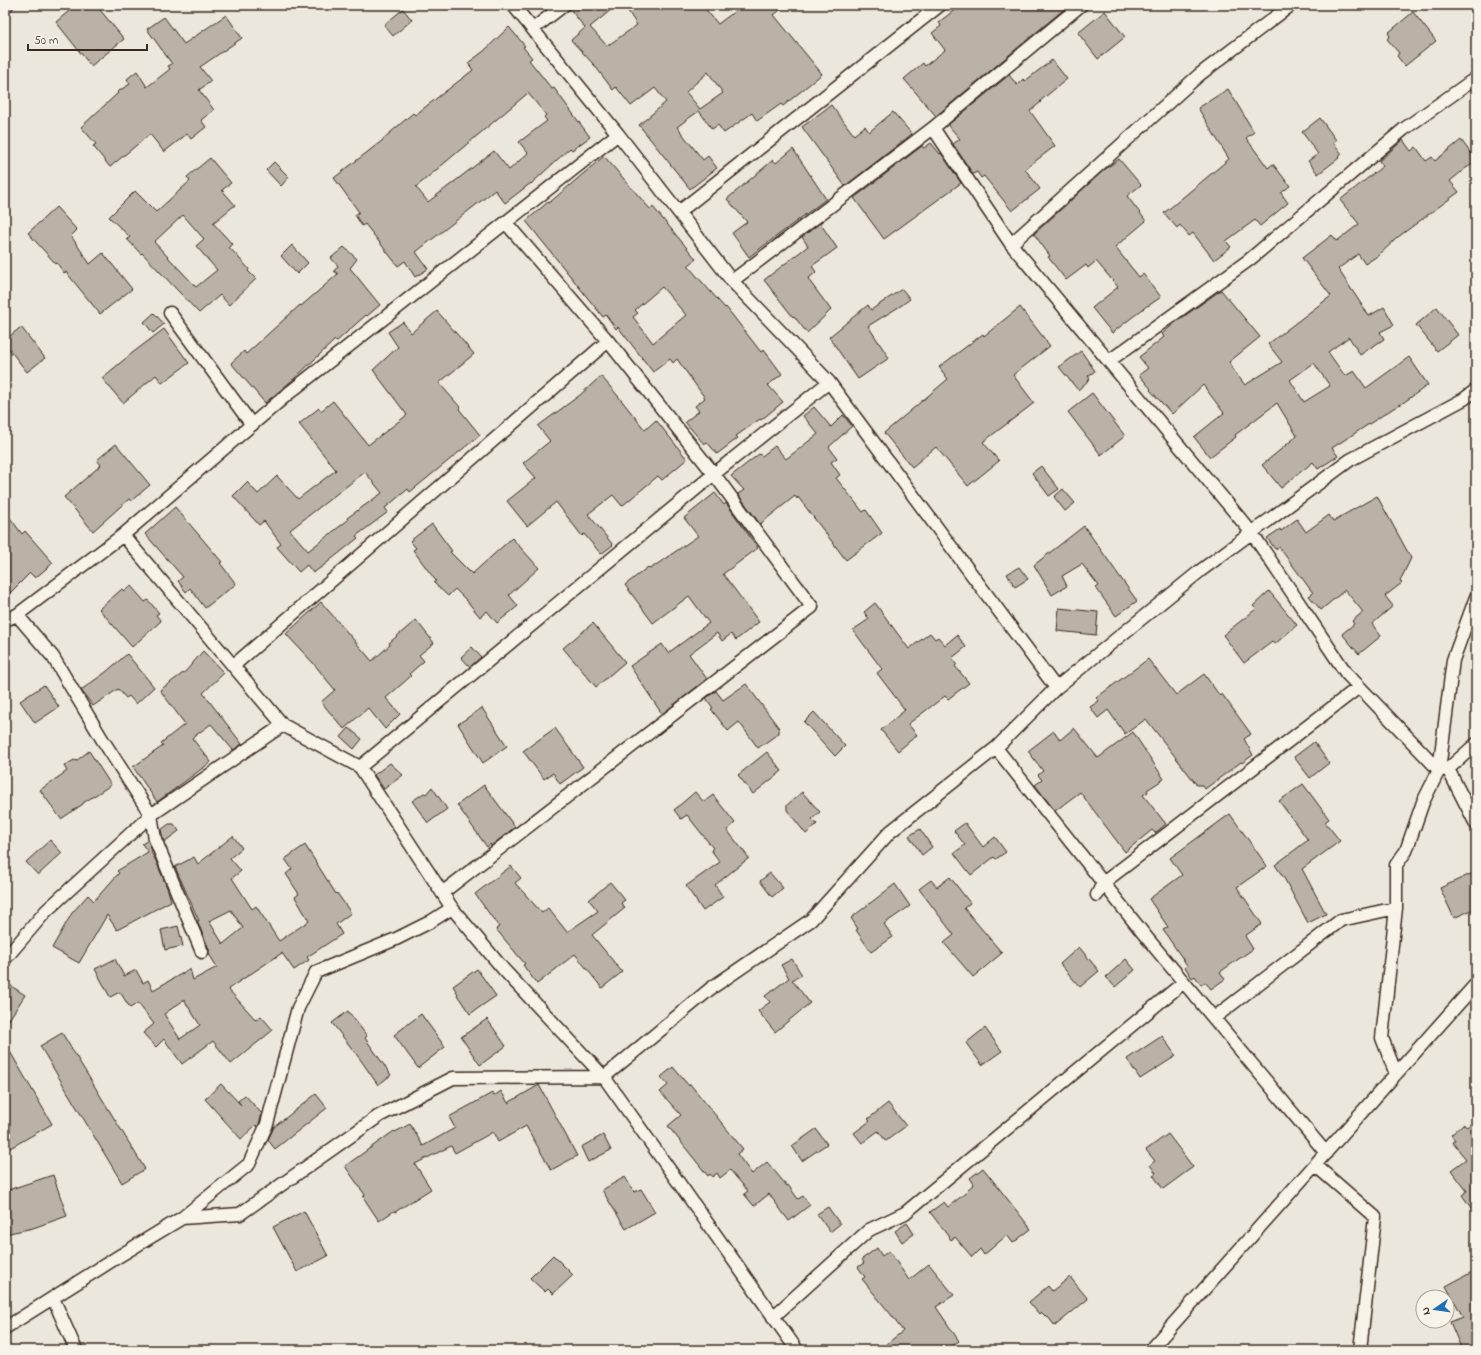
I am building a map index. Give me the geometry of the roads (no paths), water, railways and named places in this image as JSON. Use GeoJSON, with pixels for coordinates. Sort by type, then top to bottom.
{"type":"FeatureCollection","features":[{"type":"Feature","properties":{"kind":"street"},"geometry":{"type":"LineString","coordinates":[[513,5],[618,134],[732,281],[829,382],[1056,688]]}},
{"type":"Feature","properties":{"kind":"street"},"geometry":{"type":"LineString","coordinates":[[532,29],[564,5]]}},
{"type":"Feature","properties":{"kind":"street"},"geometry":{"type":"LineString","coordinates":[[679,212],[940,5]]}},
{"type":"Feature","properties":{"kind":"street"},"geometry":{"type":"LineString","coordinates":[[732,281],[933,128],[1081,5]]}},
{"type":"Feature","properties":{"kind":"street"},"geometry":{"type":"LineString","coordinates":[[1011,244],[1199,75],[1291,5]]}},
{"type":"Feature","properties":{"kind":"street"},"geometry":{"type":"LineString","coordinates":[[1109,361],[1249,260],[1404,129],[1476,78]]}},
{"type":"Feature","properties":{"kind":"street"},"geometry":{"type":"LineString","coordinates":[[933,128],[1011,244],[1252,533],[1346,673],[1443,770],[1476,824]]}},
{"type":"Feature","properties":{"kind":"street"},"geometry":{"type":"LineString","coordinates":[[5,620],[17,615],[123,535],[289,393],[618,134]]}},
{"type":"Feature","properties":{"kind":"street"},"geometry":{"type":"LineString","coordinates":[[442,893],[812,607],[714,474],[608,341],[506,223]]}},
{"type":"Feature","properties":{"kind":"street"},"geometry":{"type":"LineString","coordinates":[[170,313],[252,424]]}},
{"type":"Feature","properties":{"kind":"street"},"geometry":{"type":"LineString","coordinates":[[233,666],[608,341]]}},
{"type":"Feature","properties":{"kind":"street"},"geometry":{"type":"LineString","coordinates":[[360,766],[714,474],[829,382]]}},
{"type":"Feature","properties":{"kind":"street"},"geometry":{"type":"LineString","coordinates":[[182,1218],[240,1214],[379,1116],[453,1078],[604,1078],[710,989],[811,920],[890,832],[996,748],[1056,688],[1200,572],[1350,460],[1464,400],[1476,390]]}},
{"type":"Feature","properties":{"kind":"street"},"geometry":{"type":"LineString","coordinates":[[123,535],[283,725],[360,766],[452,908],[504,970],[604,1078],[797,1350]]}},
{"type":"Feature","properties":{"kind":"street"},"geometry":{"type":"LineString","coordinates":[[1443,770],[1453,660],[1476,597]]}},
{"type":"Feature","properties":{"kind":"street"},"geometry":{"type":"LineString","coordinates":[[17,615],[53,657],[102,739],[151,816],[155,839],[202,952]]}},
{"type":"Feature","properties":{"kind":"street"},"geometry":{"type":"LineString","coordinates":[[1097,895],[1104,883],[1359,687]]}},
{"type":"Feature","properties":{"kind":"street"},"geometry":{"type":"LineString","coordinates":[[5,959],[46,911],[151,816],[283,725]]}},
{"type":"Feature","properties":{"kind":"street"},"geometry":{"type":"LineString","coordinates":[[1396,1074],[1382,1038],[1396,908],[1396,865],[1406,851],[1423,802],[1443,770],[1476,744]]}},
{"type":"Feature","properties":{"kind":"street"},"geometry":{"type":"LineString","coordinates":[[996,748],[1184,982],[1326,1153]]}},
{"type":"Feature","properties":{"kind":"street"},"geometry":{"type":"LineString","coordinates":[[5,1328],[182,1218],[249,1164],[267,1124],[298,1008],[316,972],[396,939],[430,922],[452,908]]}},
{"type":"Feature","properties":{"kind":"street"},"geometry":{"type":"LineString","coordinates":[[1214,1018],[1341,920],[1396,908]]}},
{"type":"Feature","properties":{"kind":"street"},"geometry":{"type":"LineString","coordinates":[[773,1317],[869,1230],[905,1213],[1184,982]]}},
{"type":"Feature","properties":{"kind":"street"},"geometry":{"type":"LineString","coordinates":[[1150,1350],[1476,984]]}},
{"type":"Feature","properties":{"kind":"street"},"geometry":{"type":"LineString","coordinates":[[1315,1165],[1375,1217],[1360,1350]]}},
{"type":"Feature","properties":{"kind":"street"},"geometry":{"type":"LineString","coordinates":[[53,1298],[76,1350]]}}]}
